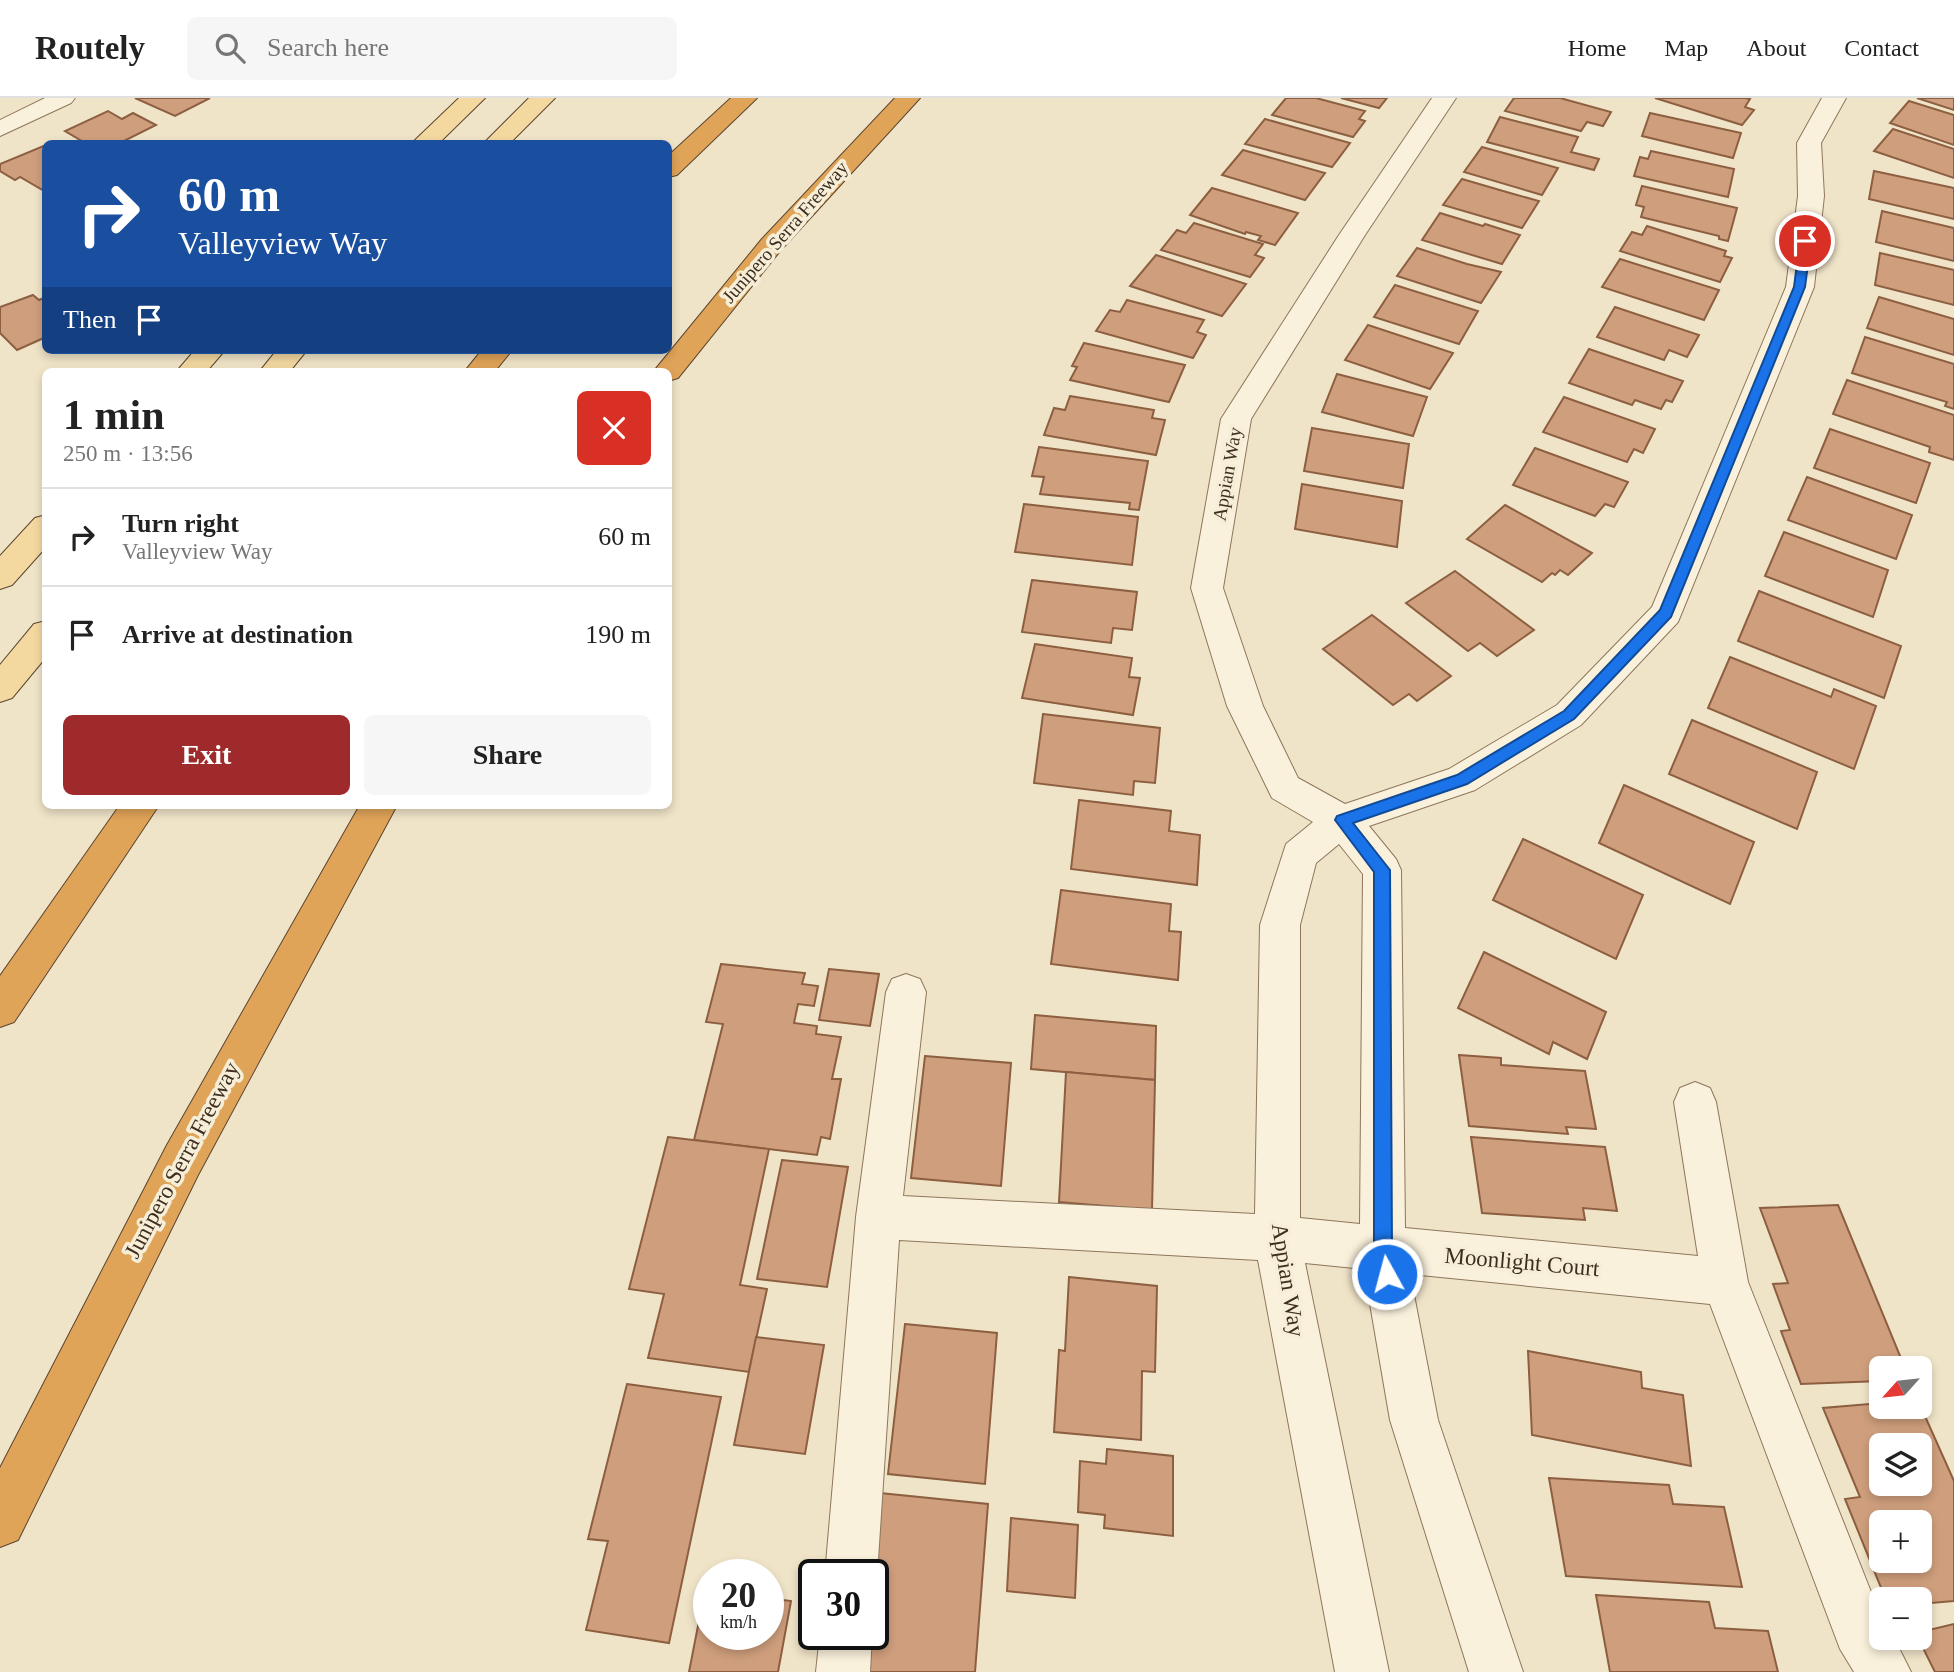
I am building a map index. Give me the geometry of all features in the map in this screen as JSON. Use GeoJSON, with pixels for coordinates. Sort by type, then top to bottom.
{"type":"FeatureCollection","features":[{"type":"Feature","properties":{"kind":"highway"},"geometry":{"type":"LineString","coordinates":[[672,166],[745,98]]}},
{"type":"Feature","properties":{"kind":"highway","name":"Junipero Serra Freeway"},"geometry":{"type":"LineString","coordinates":[[671,368],[771,245],[908,98]]}},
{"type":"Feature","properties":{"kind":"highway"},"geometry":{"type":"LineString","coordinates":[[482,368],[494,354]]}},
{"type":"Feature","properties":{"kind":"highway"},"geometry":{"type":"LineString","coordinates":[[0,1009],[138,809]]}},
{"type":"Feature","properties":{"kind":"highway","name":"Junipero Serra Freeway"},"geometry":{"type":"LineString","coordinates":[[0,1522],[110,1297],[182,1158],[377,809]]}},
{"type":"Feature","properties":{"kind":"main road"},"geometry":{"type":"LineString","coordinates":[[426,140],[473,98]]}},
{"type":"Feature","properties":{"kind":"main road"},"geometry":{"type":"LineString","coordinates":[[499,140],[543,98]]}},
{"type":"Feature","properties":{"kind":"main road"},"geometry":{"type":"LineString","coordinates":[[194,368],[207,354]]}},
{"type":"Feature","properties":{"kind":"main road"},"geometry":{"type":"LineString","coordinates":[[277,368],[289,354]]}},
{"type":"Feature","properties":{"kind":"main road"},"geometry":{"type":"LineString","coordinates":[[0,577],[42,530]]}},
{"type":"Feature","properties":{"kind":"main road"},"geometry":{"type":"LineString","coordinates":[[0,689],[42,638]]}},
{"type":"Feature","properties":{"kind":"street"},"geometry":{"type":"LineString","coordinates":[[6,119],[63,98]]}},
{"type":"Feature","properties":{"kind":"street","name":"Appian Way"},"geometry":{"type":"LineString","coordinates":[[1444,98],[1352,235],[1236,419],[1207,588],[1245,706],[1285,788],[1342,820],[1382,870],[1383,1249],[1414,1420],[1496,1672]]}},
{"type":"Feature","properties":{"kind":"street"},"geometry":{"type":"LineString","coordinates":[[1342,820],[1462,780],[1569,715],[1666,613],[1800,287],[1811,196],[1809,143],[1834,98]]}},
{"type":"Feature","properties":{"kind":"street","name":"Appian Way"},"geometry":{"type":"LineString","coordinates":[[1342,820],[1298,855],[1280,925],[1277,1238],[1363,1672]]}},
{"type":"Feature","properties":{"kind":"street"},"geometry":{"type":"LineString","coordinates":[[852,1559],[878,1217],[906,992]]}},
{"type":"Feature","properties":{"kind":"street"},"geometry":{"type":"LineString","coordinates":[[1695,1102],[1726,1282],[1859,1630],[1884,1672]]}},
{"type":"Feature","properties":{"kind":"street","name":"Moonlight Court"},"geometry":{"type":"LineString","coordinates":[[878,1217],[1277,1238],[1726,1282]]}},
{"type":"Feature","properties":{"kind":"street"},"geometry":{"type":"LineString","coordinates":[[843,1672],[845,1650]]}},
{"type":"Feature","properties":{"kind":"building"},"geometry":{"type":"Polygon","coordinates":[[[135,98],[210,98],[175,116],[135,98]]]}},
{"type":"Feature","properties":{"kind":"building"},"geometry":{"type":"Polygon","coordinates":[[[1286,98],[1316,98],[1365,111],[1359,119],[1365,121],[1353,137],[1272,115],[1286,98]]]}},
{"type":"Feature","properties":{"kind":"building"},"geometry":{"type":"Polygon","coordinates":[[[1341,98],[1387,98],[1379,108],[1341,98]]]}},
{"type":"Feature","properties":{"kind":"building"},"geometry":{"type":"Polygon","coordinates":[[[1514,98],[1560,98],[1611,112],[1603,126],[1587,122],[1581,131],[1505,111],[1514,98]]]}},
{"type":"Feature","properties":{"kind":"building"},"geometry":{"type":"Polygon","coordinates":[[[1655,98],[1745,98],[1750,99],[1745,107],[1754,110],[1742,125],[1655,98]]]}},
{"type":"Feature","properties":{"kind":"building"},"geometry":{"type":"Polygon","coordinates":[[[1917,98],[1954,98],[1954,110],[1917,98]]]}},
{"type":"Feature","properties":{"kind":"building"},"geometry":{"type":"Polygon","coordinates":[[[1909,101],[1954,115],[1954,145],[1890,123],[1909,101]]]}},
{"type":"Feature","properties":{"kind":"building"},"geometry":{"type":"Polygon","coordinates":[[[108,111],[122,119],[133,113],[156,125],[126,140],[80,140],[65,131],[108,111]]]}},
{"type":"Feature","properties":{"kind":"building"},"geometry":{"type":"Polygon","coordinates":[[[1650,113],[1741,133],[1733,158],[1642,136],[1650,113]]]}},
{"type":"Feature","properties":{"kind":"building"},"geometry":{"type":"Polygon","coordinates":[[[1500,117],[1578,137],[1571,152],[1599,159],[1594,170],[1487,142],[1500,117]]]}},
{"type":"Feature","properties":{"kind":"building"},"geometry":{"type":"Polygon","coordinates":[[[1265,119],[1350,143],[1332,167],[1245,144],[1265,119]]]}},
{"type":"Feature","properties":{"kind":"building"},"geometry":{"type":"Polygon","coordinates":[[[1893,129],[1954,149],[1954,178],[1874,151],[1893,129]]]}},
{"type":"Feature","properties":{"kind":"building"},"geometry":{"type":"Polygon","coordinates":[[[42,147],[42,190],[20,177],[15,180],[0,171],[0,164],[42,147]]]}},
{"type":"Feature","properties":{"kind":"building"},"geometry":{"type":"Polygon","coordinates":[[[1482,147],[1558,168],[1542,195],[1464,172],[1482,147]]]}},
{"type":"Feature","properties":{"kind":"building"},"geometry":{"type":"Polygon","coordinates":[[[1243,150],[1325,173],[1305,200],[1222,175],[1243,150]]]}},
{"type":"Feature","properties":{"kind":"building"},"geometry":{"type":"Polygon","coordinates":[[[1651,151],[1734,169],[1728,197],[1634,176],[1640,157],[1648,159],[1651,151]]]}},
{"type":"Feature","properties":{"kind":"building"},"geometry":{"type":"Polygon","coordinates":[[[1874,171],[1954,188],[1954,219],[1869,199],[1874,171]]]}},
{"type":"Feature","properties":{"kind":"building"},"geometry":{"type":"Polygon","coordinates":[[[1462,179],[1539,201],[1522,228],[1443,205],[1462,179]]]}},
{"type":"Feature","properties":{"kind":"building"},"geometry":{"type":"Polygon","coordinates":[[[1642,186],[1737,208],[1728,241],[1719,239],[1719,236],[1641,217],[1644,207],[1636,205],[1642,186]]]}},
{"type":"Feature","properties":{"kind":"building"},"geometry":{"type":"Polygon","coordinates":[[[1212,188],[1298,213],[1275,245],[1258,240],[1261,236],[1246,232],[1245,234],[1190,215],[1212,188]]]}},
{"type":"Feature","properties":{"kind":"building"},"geometry":{"type":"Polygon","coordinates":[[[1882,211],[1954,228],[1954,261],[1876,242],[1882,211]]]}},
{"type":"Feature","properties":{"kind":"building"},"geometry":{"type":"Polygon","coordinates":[[[1440,213],[1520,235],[1502,264],[1422,240],[1440,213]]]}},
{"type":"Feature","properties":{"kind":"building"},"geometry":{"type":"Polygon","coordinates":[[[1194,223],[1263,244],[1255,255],[1264,258],[1250,277],[1161,250],[1177,230],[1186,233],[1194,223]]]}},
{"type":"Feature","properties":{"kind":"building"},"geometry":{"type":"Polygon","coordinates":[[[1647,226],[1726,251],[1724,256],[1732,258],[1720,282],[1620,251],[1632,232],[1642,235],[1647,226]]]}},
{"type":"Feature","properties":{"kind":"building"},"geometry":{"type":"Polygon","coordinates":[[[1417,248],[1501,272],[1481,303],[1397,276],[1417,248]]]}},
{"type":"Feature","properties":{"kind":"building"},"geometry":{"type":"Polygon","coordinates":[[[1880,253],[1954,270],[1954,305],[1875,285],[1880,253]]]}},
{"type":"Feature","properties":{"kind":"building"},"geometry":{"type":"Polygon","coordinates":[[[1156,255],[1246,284],[1222,316],[1130,286],[1156,255]]]}},
{"type":"Feature","properties":{"kind":"building"},"geometry":{"type":"Polygon","coordinates":[[[1620,259],[1719,290],[1704,320],[1602,287],[1620,259]]]}},
{"type":"Feature","properties":{"kind":"building"},"geometry":{"type":"Polygon","coordinates":[[[1395,285],[1478,311],[1459,344],[1374,317],[1395,285]]]}},
{"type":"Feature","properties":{"kind":"building"},"geometry":{"type":"Polygon","coordinates":[[[33,295],[39,300],[42,299],[42,339],[17,350],[0,333],[0,307],[33,295]]]}},
{"type":"Feature","properties":{"kind":"building"},"geometry":{"type":"Polygon","coordinates":[[[1879,297],[1954,319],[1954,355],[1867,328],[1879,297]]]}},
{"type":"Feature","properties":{"kind":"building"},"geometry":{"type":"Polygon","coordinates":[[[1127,300],[1204,320],[1197,332],[1206,335],[1193,358],[1096,331],[1110,310],[1120,312],[1127,300]]]}},
{"type":"Feature","properties":{"kind":"building"},"geometry":{"type":"Polygon","coordinates":[[[1615,307],[1699,335],[1687,357],[1669,350],[1664,360],[1597,337],[1615,307]]]}},
{"type":"Feature","properties":{"kind":"building"},"geometry":{"type":"Polygon","coordinates":[[[1368,325],[1453,353],[1430,389],[1345,360],[1368,325]]]}},
{"type":"Feature","properties":{"kind":"building"},"geometry":{"type":"Polygon","coordinates":[[[1865,337],[1954,364],[1954,409],[1945,406],[1947,402],[1852,373],[1865,337]]]}},
{"type":"Feature","properties":{"kind":"building"},"geometry":{"type":"Polygon","coordinates":[[[1084,343],[1185,365],[1169,402],[1070,380],[1077,367],[1072,366],[1084,343]]]}},
{"type":"Feature","properties":{"kind":"building"},"geometry":{"type":"Polygon","coordinates":[[[1589,349],[1683,381],[1672,402],[1666,400],[1661,409],[1635,400],[1632,405],[1569,383],[1589,349]]]}},
{"type":"Feature","properties":{"kind":"building"},"geometry":{"type":"Polygon","coordinates":[[[1337,374],[1427,397],[1413,436],[1322,412],[1337,374]]]}},
{"type":"Feature","properties":{"kind":"building"},"geometry":{"type":"Polygon","coordinates":[[[1847,380],[1954,415],[1954,460],[1929,452],[1930,447],[1833,414],[1847,380]]]}},
{"type":"Feature","properties":{"kind":"building"},"geometry":{"type":"Polygon","coordinates":[[[1070,396],[1154,410],[1152,418],[1165,420],[1156,455],[1044,435],[1054,408],[1065,410],[1070,396]]]}},
{"type":"Feature","properties":{"kind":"building"},"geometry":{"type":"Polygon","coordinates":[[[1564,397],[1655,429],[1643,453],[1634,449],[1627,462],[1543,432],[1564,397]]]}},
{"type":"Feature","properties":{"kind":"building"},"geometry":{"type":"Polygon","coordinates":[[[1312,428],[1409,444],[1403,488],[1304,471],[1312,428]]]}},
{"type":"Feature","properties":{"kind":"building"},"geometry":{"type":"Polygon","coordinates":[[[1830,429],[1930,463],[1916,503],[1814,468],[1830,429]]]}},
{"type":"Feature","properties":{"kind":"building"},"geometry":{"type":"Polygon","coordinates":[[[1039,447],[1148,461],[1139,510],[1129,509],[1130,503],[1040,494],[1044,477],[1032,476],[1039,447]]]}},
{"type":"Feature","properties":{"kind":"building"},"geometry":{"type":"Polygon","coordinates":[[[1535,448],[1628,482],[1614,507],[1605,504],[1595,516],[1513,485],[1535,448]]]}},
{"type":"Feature","properties":{"kind":"building"},"geometry":{"type":"Polygon","coordinates":[[[1807,477],[1912,515],[1896,559],[1788,520],[1807,477]]]}},
{"type":"Feature","properties":{"kind":"building"},"geometry":{"type":"Polygon","coordinates":[[[1302,484],[1402,501],[1397,547],[1295,529],[1302,484]]]}},
{"type":"Feature","properties":{"kind":"building"},"geometry":{"type":"Polygon","coordinates":[[[1024,504],[1138,517],[1132,565],[1015,552],[1024,504]]]}},
{"type":"Feature","properties":{"kind":"building"},"geometry":{"type":"Polygon","coordinates":[[[1505,505],[1592,553],[1568,575],[1560,570],[1542,582],[1467,539],[1505,505]]]}},
{"type":"Feature","properties":{"kind":"building"},"geometry":{"type":"Polygon","coordinates":[[[1784,532],[1888,570],[1873,617],[1765,576],[1784,532]]]}},
{"type":"Feature","properties":{"kind":"building"},"geometry":{"type":"Polygon","coordinates":[[[1455,571],[1534,630],[1497,656],[1480,643],[1468,651],[1406,603],[1455,571]]]}},
{"type":"Feature","properties":{"kind":"building"},"geometry":{"type":"Polygon","coordinates":[[[1032,580],[1137,592],[1132,630],[1113,628],[1111,643],[1022,632],[1032,580]]]}},
{"type":"Feature","properties":{"kind":"building"},"geometry":{"type":"Polygon","coordinates":[[[1759,591],[1901,646],[1884,698],[1738,641],[1759,591]]]}},
{"type":"Feature","properties":{"kind":"building"},"geometry":{"type":"Polygon","coordinates":[[[1372,615],[1451,676],[1417,701],[1409,694],[1393,705],[1323,649],[1372,615]]]}},
{"type":"Feature","properties":{"kind":"building"},"geometry":{"type":"Polygon","coordinates":[[[1035,644],[1132,658],[1129,677],[1140,678],[1133,715],[1022,698],[1035,644]]]}},
{"type":"Feature","properties":{"kind":"building"},"geometry":{"type":"Polygon","coordinates":[[[1730,657],[1831,697],[1834,689],[1876,706],[1854,769],[1708,708],[1730,657]]]}},
{"type":"Feature","properties":{"kind":"building"},"geometry":{"type":"Polygon","coordinates":[[[1043,714],[1160,728],[1155,783],[1134,781],[1133,795],[1034,783],[1043,714]]]}},
{"type":"Feature","properties":{"kind":"building"},"geometry":{"type":"Polygon","coordinates":[[[1692,720],[1817,772],[1797,829],[1669,774],[1692,720]]]}},
{"type":"Feature","properties":{"kind":"building"},"geometry":{"type":"Polygon","coordinates":[[[1624,785],[1754,842],[1730,904],[1599,843],[1624,785]]]}},
{"type":"Feature","properties":{"kind":"building"},"geometry":{"type":"Polygon","coordinates":[[[1079,800],[1171,811],[1169,831],[1200,835],[1197,885],[1071,869],[1079,800]]]}},
{"type":"Feature","properties":{"kind":"building"},"geometry":{"type":"Polygon","coordinates":[[[1523,839],[1643,895],[1616,959],[1493,900],[1523,839]]]}},
{"type":"Feature","properties":{"kind":"building"},"geometry":{"type":"Polygon","coordinates":[[[1061,890],[1171,904],[1169,931],[1181,932],[1178,980],[1051,964],[1061,890]]]}},
{"type":"Feature","properties":{"kind":"building"},"geometry":{"type":"Polygon","coordinates":[[[1484,952],[1606,1012],[1587,1059],[1553,1042],[1549,1054],[1458,1008],[1484,952]]]}},
{"type":"Feature","properties":{"kind":"building"},"geometry":{"type":"Polygon","coordinates":[[[721,964],[805,973],[802,984],[818,986],[814,1006],[798,1004],[794,1023],[817,1026],[816,1034],[841,1037],[832,1079],[841,1079],[830,1139],[821,1137],[817,1155],[694,1140],[723,1024],[706,1022],[721,964]]]}},
{"type":"Feature","properties":{"kind":"building"},"geometry":{"type":"Polygon","coordinates":[[[829,969],[879,974],[870,1026],[819,1020],[829,969]]]}},
{"type":"Feature","properties":{"kind":"building"},"geometry":{"type":"Polygon","coordinates":[[[1035,1015],[1156,1026],[1155,1080],[1031,1069],[1035,1015]]]}},
{"type":"Feature","properties":{"kind":"building"},"geometry":{"type":"Polygon","coordinates":[[[1459,1055],[1501,1058],[1501,1065],[1585,1071],[1596,1129],[1566,1127],[1568,1134],[1469,1126],[1459,1055]]]}},
{"type":"Feature","properties":{"kind":"building"},"geometry":{"type":"Polygon","coordinates":[[[925,1056],[1011,1063],[1001,1186],[911,1178],[925,1056]]]}},
{"type":"Feature","properties":{"kind":"building"},"geometry":{"type":"Polygon","coordinates":[[[1066,1072],[1155,1080],[1152,1210],[1059,1202],[1066,1072]]]}},
{"type":"Feature","properties":{"kind":"building"},"geometry":{"type":"Polygon","coordinates":[[[668,1137],[769,1149],[740,1285],[767,1289],[749,1372],[648,1358],[664,1294],[629,1289],[668,1137]]]}},
{"type":"Feature","properties":{"kind":"building"},"geometry":{"type":"Polygon","coordinates":[[[1471,1137],[1605,1147],[1617,1211],[1583,1208],[1585,1220],[1482,1213],[1471,1137]]]}},
{"type":"Feature","properties":{"kind":"building"},"geometry":{"type":"Polygon","coordinates":[[[782,1160],[848,1167],[827,1287],[757,1279],[782,1160]]]}},
{"type":"Feature","properties":{"kind":"building"},"geometry":{"type":"Polygon","coordinates":[[[1838,1205],[1900,1356],[1869,1356],[1869,1381],[1801,1384],[1781,1331],[1790,1330],[1773,1284],[1788,1283],[1760,1208],[1838,1205]]]}},
{"type":"Feature","properties":{"kind":"building"},"geometry":{"type":"Polygon","coordinates":[[[1069,1277],[1157,1286],[1155,1372],[1142,1371],[1141,1440],[1054,1432],[1059,1350],[1065,1351],[1069,1277]]]}},
{"type":"Feature","properties":{"kind":"building"},"geometry":{"type":"Polygon","coordinates":[[[905,1324],[997,1333],[985,1484],[888,1474],[905,1324]]]}},
{"type":"Feature","properties":{"kind":"building"},"geometry":{"type":"Polygon","coordinates":[[[756,1337],[824,1345],[805,1454],[734,1445],[756,1337]]]}},
{"type":"Feature","properties":{"kind":"building"},"geometry":{"type":"Polygon","coordinates":[[[1528,1351],[1641,1372],[1642,1388],[1683,1395],[1691,1466],[1532,1435],[1528,1351]]]}},
{"type":"Feature","properties":{"kind":"building"},"geometry":{"type":"Polygon","coordinates":[[[627,1384],[721,1397],[669,1643],[586,1630],[608,1541],[588,1539],[627,1384]]]}},
{"type":"Feature","properties":{"kind":"building"},"geometry":{"type":"Polygon","coordinates":[[[1869,1404],[1869,1419],[1926,1419],[1954,1481],[1954,1601],[1932,1603],[1932,1587],[1881,1587],[1875,1573],[1932,1573],[1932,1510],[1869,1510],[1869,1558],[1845,1499],[1860,1497],[1823,1408],[1869,1404]]]}},
{"type":"Feature","properties":{"kind":"building"},"geometry":{"type":"Polygon","coordinates":[[[1107,1449],[1173,1456],[1173,1536],[1104,1528],[1105,1515],[1078,1512],[1080,1461],[1106,1464],[1107,1449]]]}},
{"type":"Feature","properties":{"kind":"building"},"geometry":{"type":"Polygon","coordinates":[[[1549,1478],[1669,1485],[1673,1504],[1724,1507],[1742,1587],[1566,1576],[1549,1478]]]}},
{"type":"Feature","properties":{"kind":"building"},"geometry":{"type":"Polygon","coordinates":[[[880,1493],[988,1504],[975,1672],[859,1672],[861,1650],[889,1650],[889,1559],[872,1559],[880,1493]]]}},
{"type":"Feature","properties":{"kind":"building"},"geometry":{"type":"Polygon","coordinates":[[[1011,1518],[1078,1525],[1075,1598],[1007,1591],[1011,1518]]]}},
{"type":"Feature","properties":{"kind":"building"},"geometry":{"type":"Polygon","coordinates":[[[1596,1595],[1709,1602],[1715,1628],[1768,1631],[1778,1672],[1610,1672],[1596,1595]]]}},
{"type":"Feature","properties":{"kind":"building"},"geometry":{"type":"Polygon","coordinates":[[[784,1600],[791,1601],[784,1639],[784,1600]]]}},
{"type":"Feature","properties":{"kind":"building"},"geometry":{"type":"Polygon","coordinates":[[[1954,1624],[1954,1672],[1935,1672],[1924,1650],[1932,1650],[1932,1629],[1954,1624]]]}},
{"type":"Feature","properties":{"kind":"building"},"geometry":{"type":"Polygon","coordinates":[[[693,1650],[782,1650],[778,1672],[689,1672],[693,1650]]]}},
{"type":"Feature","properties":{"kind":"route"},"geometry":{"type":"LineString","coordinates":[[1387,1274],[1383,1249],[1382,870],[1342,820],[1462,780],[1569,715],[1666,613],[1800,287],[1805,241]]}}]}
